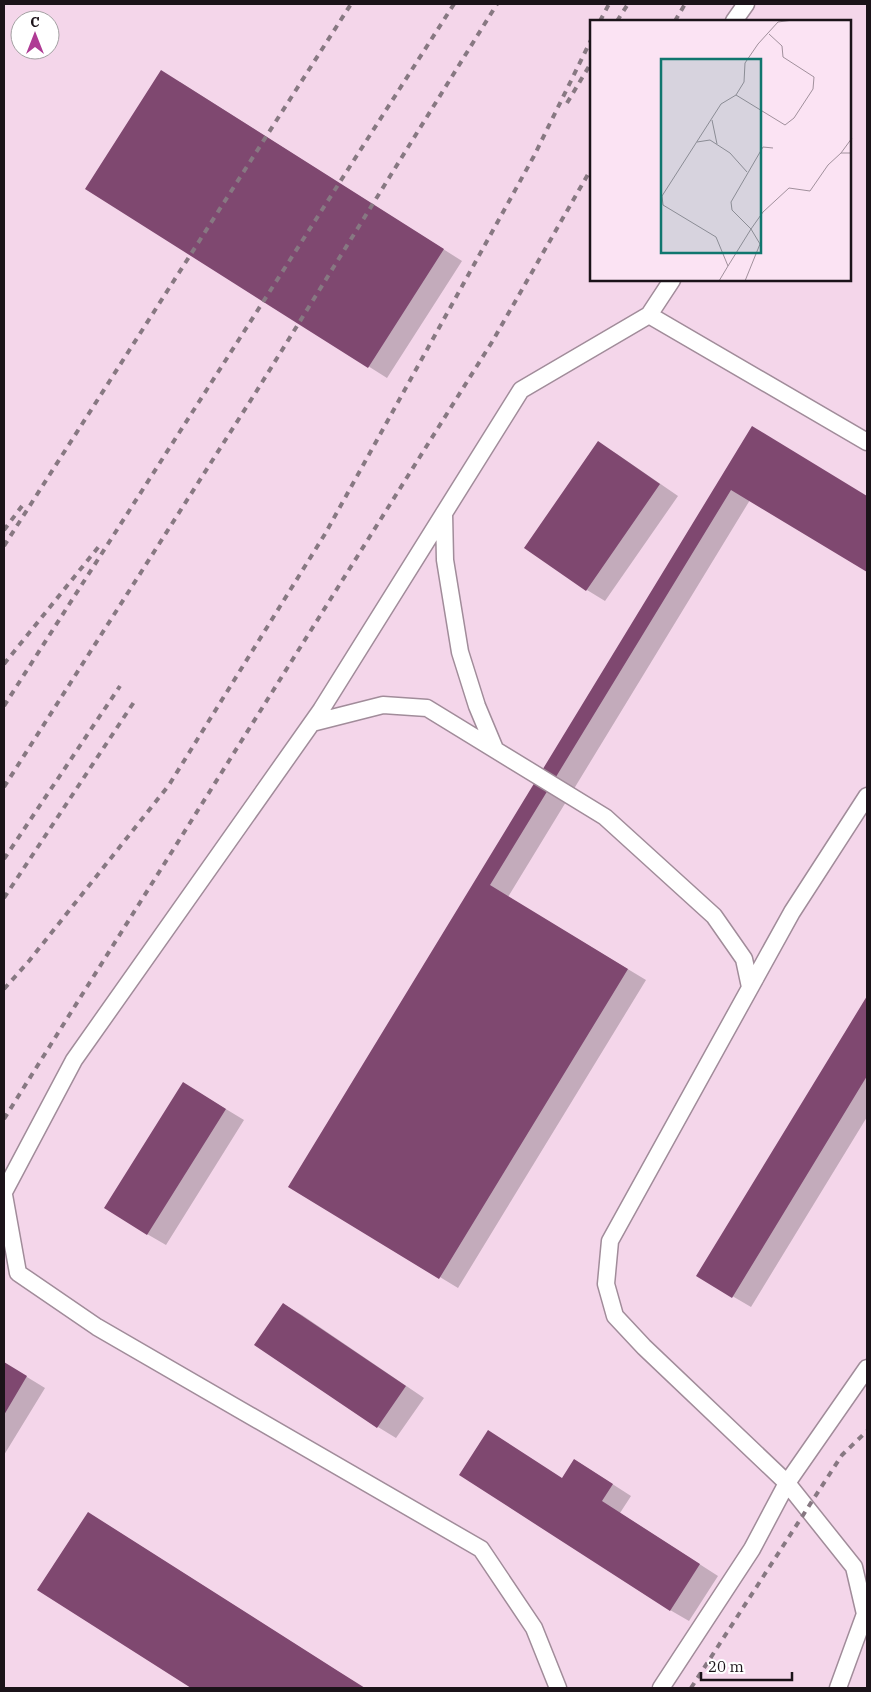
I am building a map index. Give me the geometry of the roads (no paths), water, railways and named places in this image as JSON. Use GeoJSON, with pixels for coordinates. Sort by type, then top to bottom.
{"type":"FeatureCollection","features":[{"type":"Feature","properties":{"kind":"lane"},"geometry":{"type":"LineString","coordinates":[[735,20],[746,4]]}},
{"type":"Feature","properties":{"kind":"lane"},"geometry":{"type":"LineString","coordinates":[[558,1688],[534,1628],[482,1549],[97,1327],[18,1273],[4,1194],[74,1060],[312,723],[521,390],[649,315],[671,281]]}},
{"type":"Feature","properties":{"kind":"lane"},"geometry":{"type":"LineString","coordinates":[[649,315],[867,442]]}},
{"type":"Feature","properties":{"kind":"lane"},"geometry":{"type":"LineString","coordinates":[[444,513],[444,560],[460,652],[477,706],[495,749]]}},
{"type":"Feature","properties":{"kind":"lane"},"geometry":{"type":"LineString","coordinates":[[312,723],[382,705],[428,708],[605,817],[714,916],[744,959],[750,987]]}},
{"type":"Feature","properties":{"kind":"lane"},"geometry":{"type":"LineString","coordinates":[[838,1688],[865,1614],[854,1567],[786,1483],[644,1347],[615,1316],[606,1284],[610,1241],[792,912],[867,796]]}},
{"type":"Feature","properties":{"kind":"lane"},"geometry":{"type":"LineString","coordinates":[[661,1688],[752,1549],[786,1483],[867,1368]]}},
{"type":"Feature","properties":{"kind":"railway"},"geometry":{"type":"LineString","coordinates":[[4,546],[351,4]]}},
{"type":"Feature","properties":{"kind":"railway"},"geometry":{"type":"LineString","coordinates":[[4,706],[454,4]]}},
{"type":"Feature","properties":{"kind":"railway"},"geometry":{"type":"LineString","coordinates":[[4,787],[256,392],[497,4]]}},
{"type":"Feature","properties":{"kind":"railway"},"geometry":{"type":"LineString","coordinates":[[601,20],[609,4]]}},
{"type":"Feature","properties":{"kind":"railway"},"geometry":{"type":"LineString","coordinates":[[618,20],[628,4]]}},
{"type":"Feature","properties":{"kind":"railway"},"geometry":{"type":"LineString","coordinates":[[676,20],[685,4]]}},
{"type":"Feature","properties":{"kind":"railway"},"geometry":{"type":"LineString","coordinates":[[4,989],[29,961],[169,785],[325,534],[534,156],[590,42]]}},
{"type":"Feature","properties":{"kind":"railway"},"geometry":{"type":"LineString","coordinates":[[567,103],[590,65]]}},
{"type":"Feature","properties":{"kind":"railway"},"geometry":{"type":"LineString","coordinates":[[4,1119],[492,342],[590,171]]}},
{"type":"Feature","properties":{"kind":"railway"},"geometry":{"type":"LineString","coordinates":[[4,530],[22,506]]}},
{"type":"Feature","properties":{"kind":"railway"},"geometry":{"type":"LineString","coordinates":[[4,664],[100,545]]}},
{"type":"Feature","properties":{"kind":"railway"},"geometry":{"type":"LineString","coordinates":[[4,859],[120,686]]}},
{"type":"Feature","properties":{"kind":"railway"},"geometry":{"type":"LineString","coordinates":[[4,898],[136,699]]}},
{"type":"Feature","properties":{"kind":"railway"},"geometry":{"type":"LineString","coordinates":[[691,1688],[842,1455],[867,1431]]}}]}
